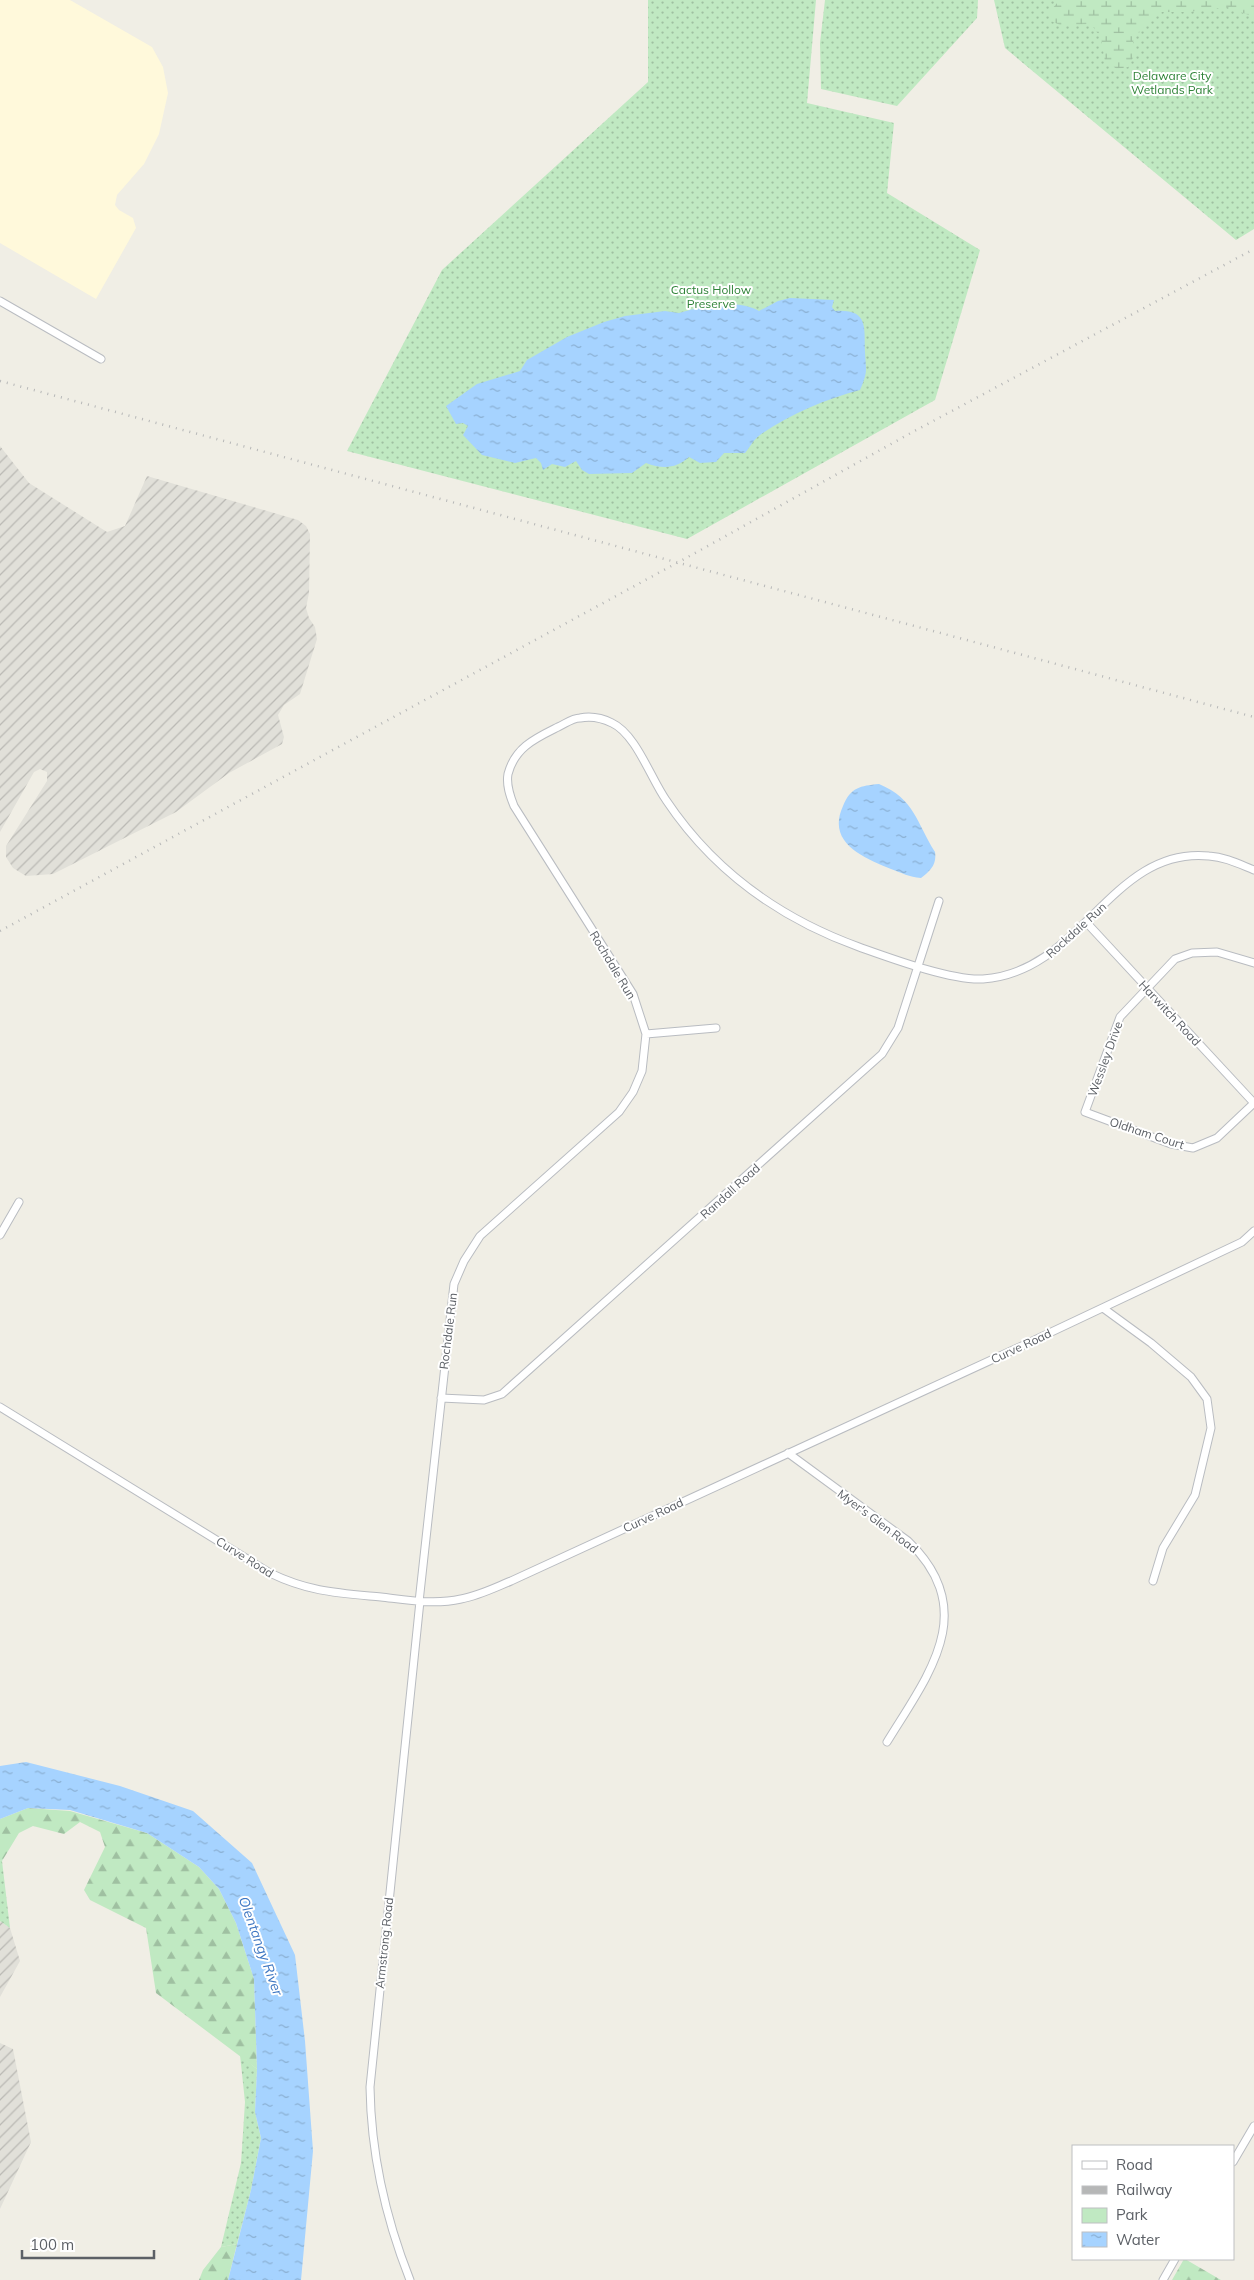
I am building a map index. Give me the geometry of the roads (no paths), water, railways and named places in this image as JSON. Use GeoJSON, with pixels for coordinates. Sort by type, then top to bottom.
{"type":"FeatureCollection","features":[{"type":"Feature","properties":{"kind":"street"},"geometry":{"type":"LineString","coordinates":[[0,301],[101,359]]}},
{"type":"Feature","properties":{"kind":"street","name":"Rochdale Run"},"geometry":{"type":"LineString","coordinates":[[419,1601],[454,1284],[464,1260],[480,1236],[619,1112],[633,1092],[642,1071],[646,1034],[632,994],[514,806],[508,792],[508,775],[517,755],[528,742],[577,718],[595,718],[614,723],[627,736],[666,800],[704,850],[744,886],[804,925],[860,947]]}},
{"type":"Feature","properties":{"kind":"street","name":"Rockdale Run"},"geometry":{"type":"LineString","coordinates":[[860,947],[953,977],[982,979],[998,977],[1017,972],[1046,958],[1124,885],[1159,862],[1179,857],[1209,856],[1227,859],[1254,870]]}},
{"type":"Feature","properties":{"kind":"street","name":"Randall Road"},"geometry":{"type":"LineString","coordinates":[[441,1398],[484,1400],[502,1394],[882,1054],[892,1041],[898,1028],[939,901]]}},
{"type":"Feature","properties":{"kind":"street","name":"Harwitch Road"},"geometry":{"type":"LineString","coordinates":[[1086,922],[1254,1103]]}},
{"type":"Feature","properties":{"kind":"street","name":"Wessley Drive"},"geometry":{"type":"LineString","coordinates":[[1086,1112],[1120,1018],[1175,959],[1192,952],[1217,952],[1254,963]]}},
{"type":"Feature","properties":{"kind":"street"},"geometry":{"type":"LineString","coordinates":[[646,1034],[716,1028]]}},
{"type":"Feature","properties":{"kind":"street","name":"Oldham Court"},"geometry":{"type":"LineString","coordinates":[[1086,1112],[1171,1144],[1193,1148],[1218,1138],[1254,1103]]}},
{"type":"Feature","properties":{"kind":"street"},"geometry":{"type":"LineString","coordinates":[[0,1235],[19,1202]]}},
{"type":"Feature","properties":{"kind":"street","name":"Curve Road"},"geometry":{"type":"LineString","coordinates":[[0,1407],[283,1580],[311,1590],[419,1601],[454,1600],[486,1592],[788,1453],[1242,1242],[1254,1231]]}},
{"type":"Feature","properties":{"kind":"street"},"geometry":{"type":"LineString","coordinates":[[1102,1308],[1192,1377],[1207,1398],[1211,1428],[1195,1495],[1163,1548],[1153,1581]]}},
{"type":"Feature","properties":{"kind":"street","name":"Myer's Glen Road"},"geometry":{"type":"LineString","coordinates":[[788,1453],[908,1541],[920,1552],[936,1579],[944,1609],[942,1641],[931,1669],[887,1742]]}},
{"type":"Feature","properties":{"kind":"street","name":"Armstrong Road"},"geometry":{"type":"LineString","coordinates":[[410,2280],[392,2232],[381,2192],[373,2141],[370,2087],[419,1601]]}},
{"type":"Feature","properties":{"kind":"street"},"geometry":{"type":"LineString","coordinates":[[1234,2160],[1254,2126]]}},
{"type":"Feature","properties":{"kind":"street"},"geometry":{"type":"LineString","coordinates":[[1163,2280],[1175,2260]]}},
{"type":"Feature","properties":{"kind":"water"},"geometry":{"type":"Polygon","coordinates":[[[790,298],[834,300],[832,307],[835,311],[854,313],[859,317],[862,321],[865,335],[866,368],[864,379],[860,390],[808,408],[772,427],[758,437],[745,453],[724,453],[716,462],[700,463],[689,457],[679,464],[669,467],[646,463],[632,473],[589,474],[582,470],[576,461],[565,467],[552,464],[543,470],[541,463],[536,458],[515,463],[482,455],[463,435],[468,426],[463,423],[456,424],[446,406],[477,384],[520,371],[527,360],[567,337],[604,322],[625,316],[665,311],[679,313],[708,305],[716,308],[738,305],[759,311],[778,301],[790,298]]]}},
{"type":"Feature","properties":{"kind":"water"},"geometry":{"type":"Polygon","coordinates":[[[879,784],[891,790],[908,804],[935,852],[935,861],[932,867],[921,878],[906,875],[870,860],[850,847],[844,839],[840,830],[839,819],[849,795],[857,789],[879,784]]]}},
{"type":"Feature","properties":{"kind":"water","name":"Olentangy River"},"geometry":{"type":"Polygon","coordinates":[[[26,1762],[120,1786],[193,1811],[252,1863],[295,1955],[305,2041],[313,2151],[301,2280],[228,2280],[251,2190],[261,2138],[255,2112],[257,2069],[254,1979],[236,1923],[219,1889],[199,1867],[147,1833],[70,1810],[28,1808],[0,1819],[0,1766],[26,1762]]]}},
{"type":"Feature","properties":{"kind":"railway"},"geometry":{"type":"LineString","coordinates":[[0,931],[697,552],[909,434],[1254,249]]}},
{"type":"Feature","properties":{"kind":"railway"},"geometry":{"type":"LineString","coordinates":[[0,381],[1254,717]]}},
{"type":"Feature","properties":{"kind":"park label","name":"Delaware City Wetlands Park"},"geometry":{"type":"Point","coordinates":[1172,82]}},
{"type":"Feature","properties":{"kind":"park label","name":"Cactus Hollow Preserve"},"geometry":{"type":"Point","coordinates":[711,296]}}]}
